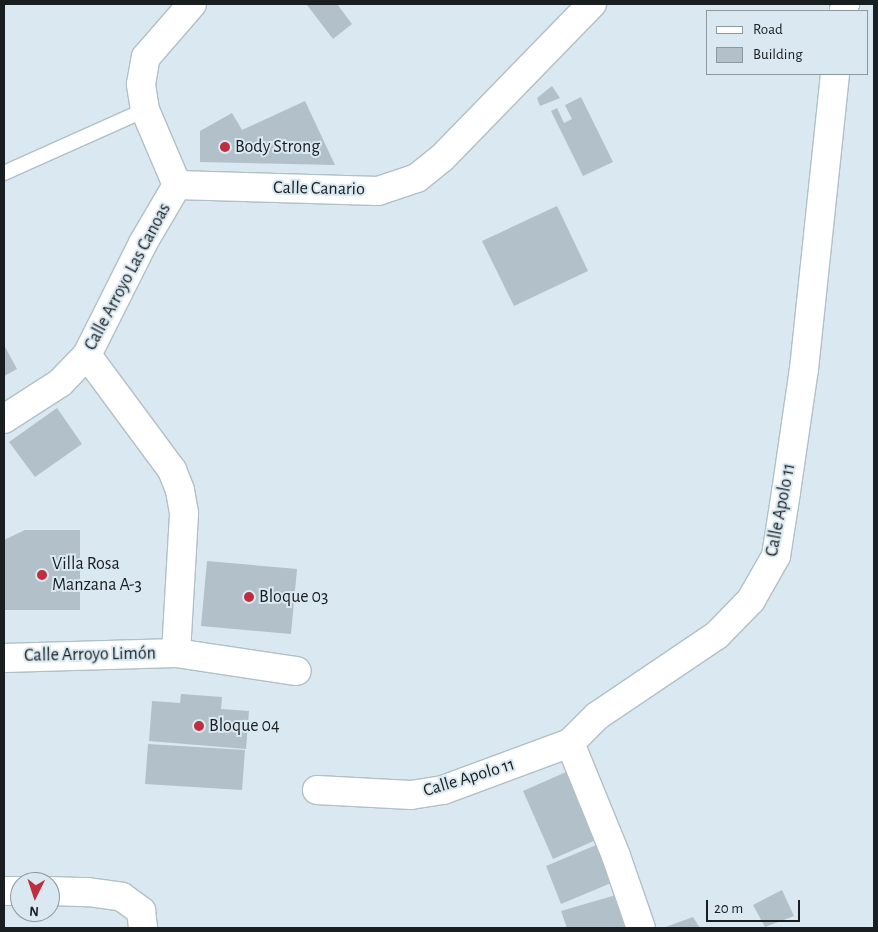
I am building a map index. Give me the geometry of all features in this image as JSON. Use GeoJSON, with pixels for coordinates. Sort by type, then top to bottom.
{"type":"FeatureCollection","features":[{"type":"Feature","properties":{"kind":"street"},"geometry":{"type":"LineString","coordinates":[[177,185],[145,110],[141,84],[146,57],[192,4]]}},
{"type":"Feature","properties":{"kind":"street","name":"Calle Canario"},"geometry":{"type":"LineString","coordinates":[[177,185],[378,191],[417,178],[442,158],[592,4]]}},
{"type":"Feature","properties":{"kind":"street","name":"Calle Apolo 11"},"geometry":{"type":"LineString","coordinates":[[317,790],[411,795],[443,790],[570,743],[597,716],[717,635],[751,600],[776,556],[804,369],[835,75]]}},
{"type":"Feature","properties":{"kind":"street","name":"Calle Arroyo Las Canoas"},"geometry":{"type":"LineString","coordinates":[[4,419],[60,384],[86,355],[143,243],[177,185]]}},
{"type":"Feature","properties":{"kind":"street","name":"Calle Arroyo Limón"},"geometry":{"type":"LineString","coordinates":[[86,355],[172,470],[180,490],[184,513],[176,653]]}},
{"type":"Feature","properties":{"kind":"street","name":"Calle Arroyo Limón"},"geometry":{"type":"LineString","coordinates":[[4,658],[176,653],[297,670]]}},
{"type":"Feature","properties":{"kind":"street"},"geometry":{"type":"LineString","coordinates":[[570,743],[616,856],[640,928]]}},
{"type":"Feature","properties":{"kind":"street"},"geometry":{"type":"LineString","coordinates":[[60,891],[88,892],[122,897],[142,920]]}},
{"type":"Feature","properties":{"kind":"lane"},"geometry":{"type":"LineString","coordinates":[[4,173],[145,110]]}},
{"type":"Feature","properties":{"kind":"building"},"geometry":{"type":"Polygon","coordinates":[[[337,4],[352,24],[333,39],[307,5],[337,4]]]}},
{"type":"Feature","properties":{"kind":"building"},"geometry":{"type":"Polygon","coordinates":[[[552,86],[560,98],[540,106],[537,98],[552,86]]]}},
{"type":"Feature","properties":{"kind":"building"},"geometry":{"type":"Polygon","coordinates":[[[581,97],[613,162],[583,176],[551,111],[557,108],[564,123],[572,119],[565,105],[581,97]]]}},
{"type":"Feature","properties":{"kind":"building"},"geometry":{"type":"Polygon","coordinates":[[[305,101],[335,165],[200,162],[200,131],[232,113],[242,130],[305,101]]]}},
{"type":"Feature","properties":{"kind":"building"},"geometry":{"type":"Polygon","coordinates":[[[557,206],[588,271],[514,306],[482,241],[557,206]]]}},
{"type":"Feature","properties":{"kind":"building"},"geometry":{"type":"Polygon","coordinates":[[[4,345],[17,369],[4,376],[4,345]]]}},
{"type":"Feature","properties":{"kind":"building"},"geometry":{"type":"Polygon","coordinates":[[[57,408],[82,444],[35,477],[9,442],[57,408]]]}},
{"type":"Feature","properties":{"kind":"building","name":"Villa Rosa Manzana A-3"},"geometry":{"type":"Polygon","coordinates":[[[25,530],[80,530],[80,610],[4,610],[4,540],[25,530]]]}},
{"type":"Feature","properties":{"kind":"building","name":"Bloque 03"},"geometry":{"type":"Polygon","coordinates":[[[207,561],[297,569],[291,634],[201,626],[207,561]]]}},
{"type":"Feature","properties":{"kind":"building","name":"Bloque 04"},"geometry":{"type":"Polygon","coordinates":[[[181,694],[222,697],[221,709],[249,711],[246,749],[149,741],[152,701],[180,703],[181,694]]]}},
{"type":"Feature","properties":{"kind":"building","name":"Bloque 04"},"geometry":{"type":"Polygon","coordinates":[[[148,744],[245,750],[242,790],[145,784],[148,744]]]}},
{"type":"Feature","properties":{"kind":"building"},"geometry":{"type":"Polygon","coordinates":[[[566,772],[596,840],[553,859],[523,791],[566,772]]]}},
{"type":"Feature","properties":{"kind":"building"},"geometry":{"type":"Polygon","coordinates":[[[601,843],[616,881],[561,904],[546,866],[601,843]]]}},
{"type":"Feature","properties":{"kind":"building"},"geometry":{"type":"Polygon","coordinates":[[[782,890],[794,916],[765,927],[753,905],[782,890]]]}},
{"type":"Feature","properties":{"kind":"building"},"geometry":{"type":"Polygon","coordinates":[[[616,895],[626,928],[567,928],[561,911],[616,895]]]}},
{"type":"Feature","properties":{"kind":"building"},"geometry":{"type":"Polygon","coordinates":[[[693,917],[700,928],[663,928],[693,917]]]}},
{"type":"Feature","properties":{"kind":"place","name":"Body Strong"},"geometry":{"type":"Point","coordinates":[225,147]}},
{"type":"Feature","properties":{"kind":"place","name":"Villa Rosa Manzana A-3"},"geometry":{"type":"Point","coordinates":[42,575]}},
{"type":"Feature","properties":{"kind":"place","name":"Bloque 03"},"geometry":{"type":"Point","coordinates":[249,597]}},
{"type":"Feature","properties":{"kind":"place","name":"Bloque 04"},"geometry":{"type":"Point","coordinates":[199,726]}}]}
